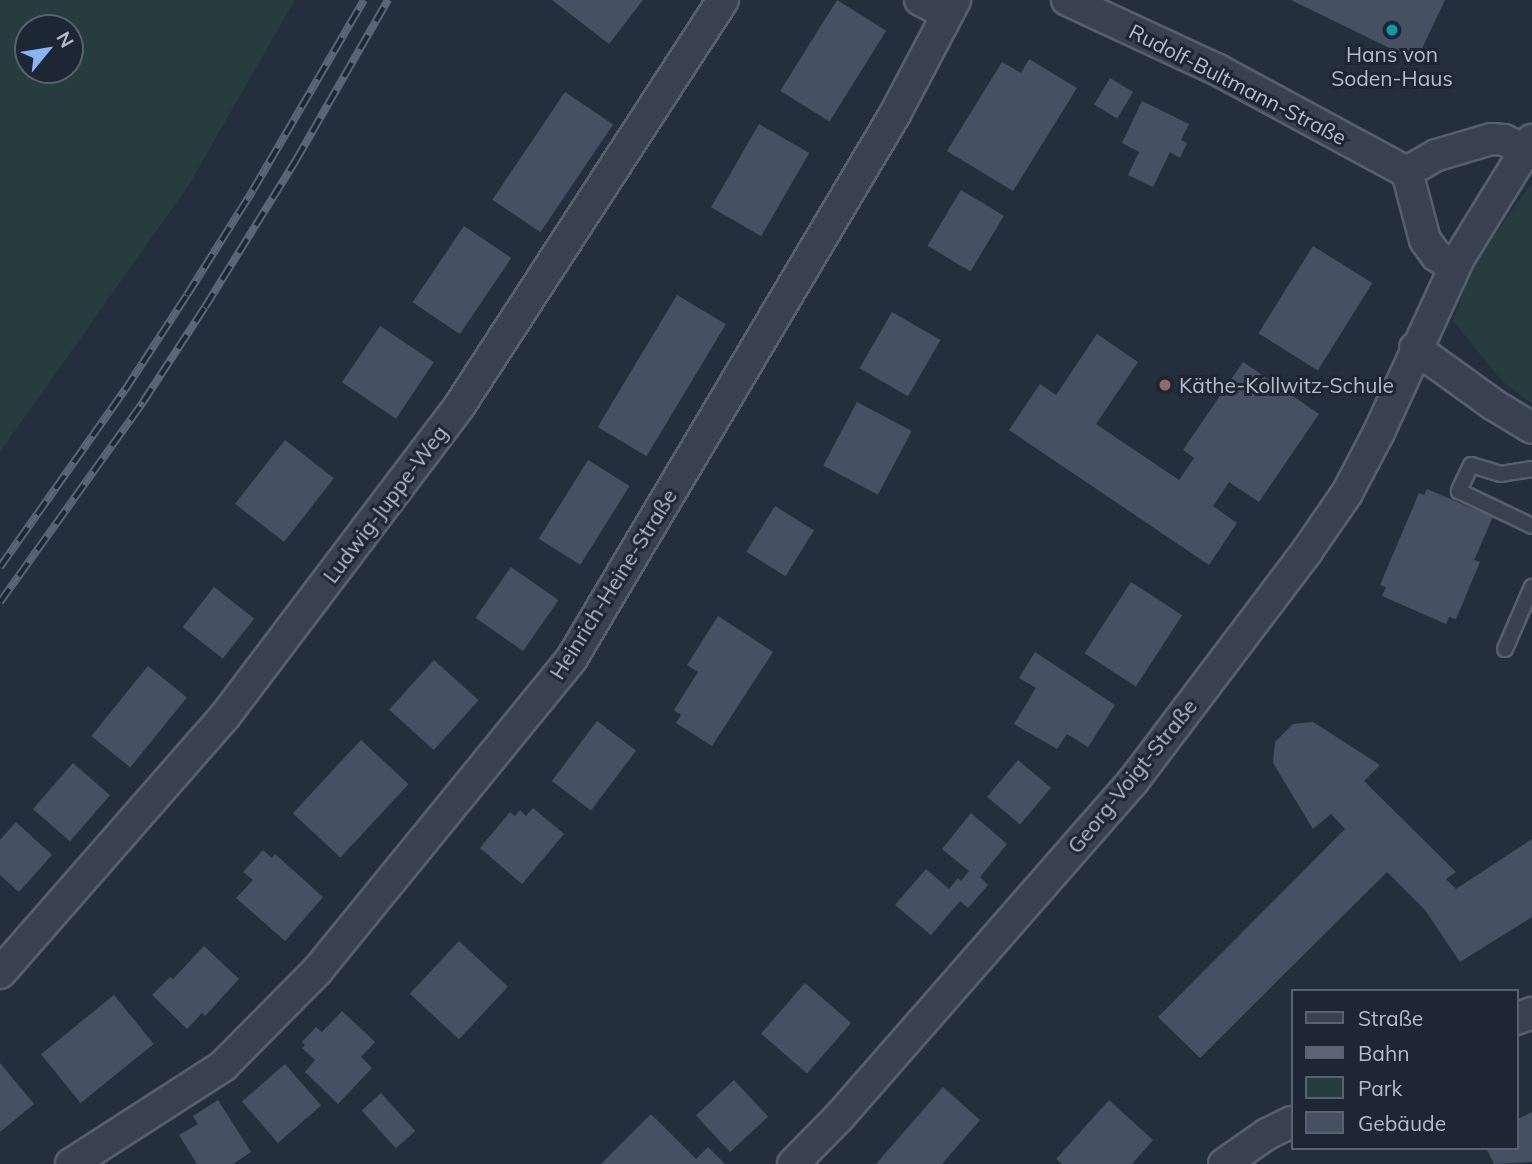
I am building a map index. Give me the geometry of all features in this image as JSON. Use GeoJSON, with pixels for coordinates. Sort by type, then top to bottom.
{"type":"FeatureCollection","features":[{"type":"Feature","properties":{"kind":"street","name":"Ludwig-Juppe-Weg"},"geometry":{"type":"LineString","coordinates":[[0,973],[225,716],[460,405],[723,0]]}},
{"type":"Feature","properties":{"kind":"street"},"geometry":{"type":"LineString","coordinates":[[920,0],[951,7]]}},
{"type":"Feature","properties":{"kind":"street","name":"Rudolf-Bultmann-Straße"},"geometry":{"type":"LineString","coordinates":[[1067,0],[1218,70],[1406,172]]}},
{"type":"Feature","properties":{"kind":"street","name":"Heinrich-Heine-Straße"},"geometry":{"type":"LineString","coordinates":[[71,1164],[223,1066],[242,1047],[317,971],[572,658],[895,114],[951,7]]}},
{"type":"Feature","properties":{"kind":"street"},"geometry":{"type":"LineString","coordinates":[[1454,268],[1436,255],[1425,240],[1406,172],[1437,155],[1491,139],[1528,145],[1454,268],[1415,348],[1494,405],[1532,428]]}},
{"type":"Feature","properties":{"kind":"street","name":"Georg-Voigt-Straße"},"geometry":{"type":"LineString","coordinates":[[793,1164],[840,1116],[1134,780],[1348,492],[1379,432],[1415,348]]}},
{"type":"Feature","properties":{"kind":"street"},"geometry":{"type":"LineString","coordinates":[[1224,1164],[1267,1134],[1290,1123]]}},
{"type":"Feature","properties":{"kind":"lane"},"geometry":{"type":"LineString","coordinates":[[1532,469],[1502,474],[1471,465],[1459,491],[1532,526]]}},
{"type":"Feature","properties":{"kind":"lane"},"geometry":{"type":"LineString","coordinates":[[1505,649],[1532,587]]}},
{"type":"Feature","properties":{"kind":"green space"},"geometry":{"type":"Polygon","coordinates":[[[0,0],[295,0],[188,186],[0,452],[0,0]]]}},
{"type":"Feature","properties":{"kind":"green space"},"geometry":{"type":"Polygon","coordinates":[[[1532,182],[1532,404],[1503,382],[1453,321],[1472,268],[1532,182]]]}},
{"type":"Feature","properties":{"kind":"building"},"geometry":{"type":"Polygon","coordinates":[[[552,0],[643,0],[609,44],[552,0]]]}},
{"type":"Feature","properties":{"kind":"building"},"geometry":{"type":"Polygon","coordinates":[[[837,0],[886,31],[829,121],[780,91],[837,0]]]}},
{"type":"Feature","properties":{"kind":"building","name":"Hans von Soden-Haus"},"geometry":{"type":"Polygon","coordinates":[[[1291,0],[1445,0],[1416,61],[1291,0]]]}},
{"type":"Feature","properties":{"kind":"building"},"geometry":{"type":"Polygon","coordinates":[[[1029,59],[1077,88],[1013,191],[947,151],[1002,62],[1021,73],[1029,59]]]}},
{"type":"Feature","properties":{"kind":"building"},"geometry":{"type":"Polygon","coordinates":[[[1110,78],[1133,92],[1117,118],[1094,105],[1110,78]]]}},
{"type":"Feature","properties":{"kind":"building"},"geometry":{"type":"Polygon","coordinates":[[[565,92],[613,124],[540,232],[492,200],[565,92]]]}},
{"type":"Feature","properties":{"kind":"building"},"geometry":{"type":"Polygon","coordinates":[[[1142,101],[1189,124],[1181,140],[1187,143],[1180,158],[1170,152],[1153,187],[1128,175],[1139,152],[1122,143],[1142,101]]]}},
{"type":"Feature","properties":{"kind":"building"},"geometry":{"type":"Polygon","coordinates":[[[759,124],[809,153],[761,236],[711,207],[759,124]]]}},
{"type":"Feature","properties":{"kind":"building"},"geometry":{"type":"Polygon","coordinates":[[[961,190],[1004,216],[970,271],[928,246],[961,190]]]}},
{"type":"Feature","properties":{"kind":"building"},"geometry":{"type":"Polygon","coordinates":[[[464,226],[511,258],[460,334],[413,302],[464,226]]]}},
{"type":"Feature","properties":{"kind":"building"},"geometry":{"type":"Polygon","coordinates":[[[1313,246],[1372,283],[1318,370],[1258,333],[1313,246]]]}},
{"type":"Feature","properties":{"kind":"building"},"geometry":{"type":"Polygon","coordinates":[[[677,295],[726,324],[647,456],[598,427],[677,295]]]}},
{"type":"Feature","properties":{"kind":"building"},"geometry":{"type":"Polygon","coordinates":[[[892,312],[940,340],[908,396],[860,368],[892,312]]]}},
{"type":"Feature","properties":{"kind":"building"},"geometry":{"type":"Polygon","coordinates":[[[380,326],[434,362],[396,419],[342,382],[380,326]]]}},
{"type":"Feature","properties":{"kind":"building"},"geometry":{"type":"Polygon","coordinates":[[[1097,334],[1138,362],[1096,424],[1179,480],[1194,458],[1183,450],[1243,362],[1319,414],[1259,502],[1229,482],[1213,506],[1237,523],[1209,565],[1009,430],[1040,384],[1056,395],[1097,334]]]}},
{"type":"Feature","properties":{"kind":"building"},"geometry":{"type":"Polygon","coordinates":[[[857,402],[912,431],[878,495],[823,466],[857,402]]]}},
{"type":"Feature","properties":{"kind":"building"},"geometry":{"type":"Polygon","coordinates":[[[285,440],[334,478],[284,542],[235,504],[285,440]]]}},
{"type":"Feature","properties":{"kind":"building"},"geometry":{"type":"Polygon","coordinates":[[[588,460],[630,486],[580,565],[539,539],[588,460]]]}},
{"type":"Feature","properties":{"kind":"building"},"geometry":{"type":"Polygon","coordinates":[[[1427,489],[1493,517],[1474,560],[1480,562],[1456,619],[1449,617],[1446,624],[1382,596],[1386,587],[1380,585],[1419,493],[1424,495],[1427,489]]]}},
{"type":"Feature","properties":{"kind":"building"},"geometry":{"type":"Polygon","coordinates":[[[775,506],[814,530],[785,576],[746,552],[775,506]]]}},
{"type":"Feature","properties":{"kind":"building"},"geometry":{"type":"Polygon","coordinates":[[[511,567],[559,600],[523,651],[475,618],[511,567]]]}},
{"type":"Feature","properties":{"kind":"building"},"geometry":{"type":"Polygon","coordinates":[[[1131,582],[1182,615],[1136,687],[1085,653],[1131,582]]]}},
{"type":"Feature","properties":{"kind":"building"},"geometry":{"type":"Polygon","coordinates":[[[214,587],[254,618],[223,659],[183,627],[214,587]]]}},
{"type":"Feature","properties":{"kind":"building"},"geometry":{"type":"Polygon","coordinates":[[[718,616],[773,652],[712,746],[676,723],[681,715],[674,710],[698,672],[687,665],[718,616]]]}},
{"type":"Feature","properties":{"kind":"building"},"geometry":{"type":"Polygon","coordinates":[[[1035,652],[1115,705],[1088,747],[1067,734],[1057,749],[1014,724],[1036,688],[1019,678],[1035,652]]]}},
{"type":"Feature","properties":{"kind":"building"},"geometry":{"type":"Polygon","coordinates":[[[434,660],[479,700],[434,750],[389,710],[434,660]]]}},
{"type":"Feature","properties":{"kind":"building"},"geometry":{"type":"Polygon","coordinates":[[[148,666],[187,697],[130,767],[91,736],[148,666]]]}},
{"type":"Feature","properties":{"kind":"building"},"geometry":{"type":"Polygon","coordinates":[[[597,721],[636,750],[591,810],[552,781],[597,721]]]}},
{"type":"Feature","properties":{"kind":"building"},"geometry":{"type":"Polygon","coordinates":[[[1313,722],[1380,765],[1364,781],[1456,872],[1446,879],[1456,889],[1532,839],[1532,917],[1460,962],[1425,910],[1387,872],[1200,1058],[1158,1017],[1345,829],[1331,814],[1313,829],[1273,763],[1275,742],[1293,724],[1313,722]]]}},
{"type":"Feature","properties":{"kind":"building"},"geometry":{"type":"Polygon","coordinates":[[[361,740],[409,784],[340,857],[293,813],[361,740]]]}},
{"type":"Feature","properties":{"kind":"building"},"geometry":{"type":"Polygon","coordinates":[[[1018,760],[1051,788],[1020,824],[987,797],[1018,760]]]}},
{"type":"Feature","properties":{"kind":"building"},"geometry":{"type":"Polygon","coordinates":[[[73,763],[110,795],[70,841],[33,809],[73,763]]]}},
{"type":"Feature","properties":{"kind":"building"},"geometry":{"type":"Polygon","coordinates":[[[533,808],[564,834],[522,884],[480,848],[510,812],[515,816],[520,810],[526,816],[533,808]]]}},
{"type":"Feature","properties":{"kind":"building"},"geometry":{"type":"Polygon","coordinates":[[[971,813],[1007,844],[980,877],[988,885],[968,908],[960,901],[931,935],[895,905],[926,869],[949,889],[958,878],[961,881],[969,871],[942,849],[971,813]]]}},
{"type":"Feature","properties":{"kind":"building"},"geometry":{"type":"Polygon","coordinates":[[[16,822],[52,855],[19,892],[0,875],[0,840],[16,822]]]}},
{"type":"Feature","properties":{"kind":"building"},"geometry":{"type":"Polygon","coordinates":[[[263,850],[272,858],[275,854],[323,897],[285,941],[236,898],[253,880],[243,872],[263,850]]]}},
{"type":"Feature","properties":{"kind":"building"},"geometry":{"type":"Polygon","coordinates":[[[459,941],[508,987],[459,1039],[410,994],[459,941]]]}},
{"type":"Feature","properties":{"kind":"building"},"geometry":{"type":"Polygon","coordinates":[[[204,946],[239,979],[205,1016],[202,1013],[187,1029],[152,995],[170,977],[173,979],[204,946]]]}},
{"type":"Feature","properties":{"kind":"building"},"geometry":{"type":"Polygon","coordinates":[[[805,983],[851,1023],[807,1074],[761,1034],[805,983]]]}},
{"type":"Feature","properties":{"kind":"building"},"geometry":{"type":"Polygon","coordinates":[[[114,995],[154,1044],[81,1103],[41,1054],[114,995]]]}},
{"type":"Feature","properties":{"kind":"building"},"geometry":{"type":"Polygon","coordinates":[[[342,1011],[375,1042],[361,1057],[372,1068],[338,1104],[305,1072],[315,1060],[302,1048],[305,1045],[302,1042],[316,1027],[322,1032],[342,1011]]]}},
{"type":"Feature","properties":{"kind":"building"},"geometry":{"type":"Polygon","coordinates":[[[0,1063],[34,1104],[0,1132],[0,1063]]]}},
{"type":"Feature","properties":{"kind":"building"},"geometry":{"type":"Polygon","coordinates":[[[285,1064],[321,1106],[278,1143],[242,1101],[285,1064]]]}},
{"type":"Feature","properties":{"kind":"building"},"geometry":{"type":"Polygon","coordinates":[[[734,1080],[768,1117],[730,1152],[696,1115],[734,1080]]]}},
{"type":"Feature","properties":{"kind":"building"},"geometry":{"type":"Polygon","coordinates":[[[943,1087],[980,1120],[942,1164],[876,1164],[943,1087]]]}},
{"type":"Feature","properties":{"kind":"building"},"geometry":{"type":"Polygon","coordinates":[[[381,1093],[415,1131],[396,1148],[362,1110],[381,1093]]]}},
{"type":"Feature","properties":{"kind":"building"},"geometry":{"type":"Polygon","coordinates":[[[218,1100],[251,1152],[233,1164],[197,1164],[179,1135],[198,1124],[193,1116],[218,1100]]]}},
{"type":"Feature","properties":{"kind":"building"},"geometry":{"type":"Polygon","coordinates":[[[1109,1100],[1153,1140],[1132,1164],[1062,1164],[1056,1159],[1109,1100]]]}},
{"type":"Feature","properties":{"kind":"building"},"geometry":{"type":"Polygon","coordinates":[[[1532,1112],[1532,1162],[1494,1164],[1487,1150],[1518,1150],[1518,1119],[1532,1112]]]}},
{"type":"Feature","properties":{"kind":"building"},"geometry":{"type":"Polygon","coordinates":[[[651,1114],[696,1159],[708,1147],[725,1164],[601,1164],[651,1114]]]}},
{"type":"Feature","properties":{"kind":"railway"},"geometry":{"type":"LineString","coordinates":[[0,567],[125,390],[187,295],[253,190],[364,0]]}},
{"type":"Feature","properties":{"kind":"railway"},"geometry":{"type":"LineString","coordinates":[[0,602],[143,402],[205,307],[296,160],[388,0]]}},
{"type":"Feature","properties":{"kind":"place","name":"Hans von Soden-Haus"},"geometry":{"type":"Point","coordinates":[1392,30]}},
{"type":"Feature","properties":{"kind":"place","name":"Käthe-Kollwitz-Schule"},"geometry":{"type":"Point","coordinates":[1165,385]}}]}
